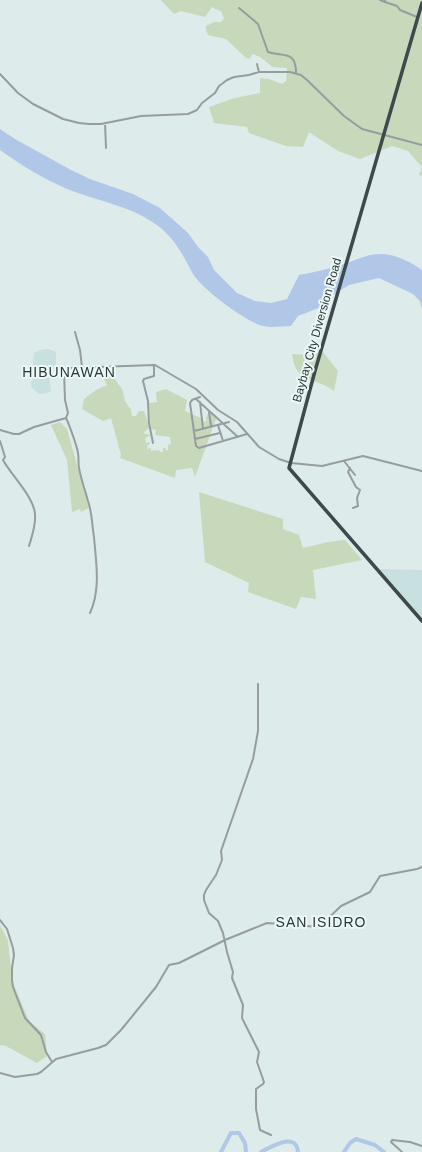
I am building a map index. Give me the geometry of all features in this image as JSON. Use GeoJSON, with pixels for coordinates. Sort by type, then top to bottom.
{"type":"FeatureCollection","features":[{"type":"Feature","properties":{"kind":"highway","name":"Baybay City Diversion Road"},"geometry":{"type":"LineString","coordinates":[[291,463],[335,302],[422,3]]}},
{"type":"Feature","properties":{"kind":"highway"},"geometry":{"type":"LineString","coordinates":[[291,463],[289,468],[291,471],[422,621]]}},
{"type":"Feature","properties":{"kind":"street"},"geometry":{"type":"LineString","coordinates":[[380,0],[397,6],[400,10],[418,17]]}},
{"type":"Feature","properties":{"kind":"street"},"geometry":{"type":"LineString","coordinates":[[239,8],[258,24],[268,52],[288,56],[293,60],[296,67],[296,73]]}},
{"type":"Feature","properties":{"kind":"street"},"geometry":{"type":"LineString","coordinates":[[257,64],[258,72]]}},
{"type":"Feature","properties":{"kind":"street"},"geometry":{"type":"LineString","coordinates":[[0,74],[26,99],[54,114],[79,123],[105,123],[141,116],[188,114],[197,110],[219,86],[234,77],[258,72],[296,73],[307,80],[354,124],[362,129],[399,140],[417,142],[422,145]]}},
{"type":"Feature","properties":{"kind":"street"},"geometry":{"type":"LineString","coordinates":[[105,123],[106,148]]}},
{"type":"Feature","properties":{"kind":"street"},"geometry":{"type":"LineString","coordinates":[[75,332],[80,350],[82,367]]}},
{"type":"Feature","properties":{"kind":"street"},"geometry":{"type":"LineString","coordinates":[[154,365],[154,376],[144,379],[143,381],[148,401],[149,423],[154,443]]}},
{"type":"Feature","properties":{"kind":"street"},"geometry":{"type":"LineString","coordinates":[[90,613],[98,576],[89,501],[84,489],[79,467],[78,452],[66,418],[68,413],[65,400],[64,370],[68,368],[154,365],[196,389],[218,410],[237,422],[259,447],[279,459],[291,463],[321,466],[358,456],[364,456],[422,471]]}},
{"type":"Feature","properties":{"kind":"street"},"geometry":{"type":"LineString","coordinates":[[200,397],[190,402],[196,446],[199,448],[247,434]]}},
{"type":"Feature","properties":{"kind":"street"},"geometry":{"type":"LineString","coordinates":[[196,399],[238,437]]}},
{"type":"Feature","properties":{"kind":"street"},"geometry":{"type":"LineString","coordinates":[[200,402],[203,429]]}},
{"type":"Feature","properties":{"kind":"street"},"geometry":{"type":"LineString","coordinates":[[209,411],[211,426]]}},
{"type":"Feature","properties":{"kind":"street"},"geometry":{"type":"LineString","coordinates":[[0,430],[19,434],[34,427],[66,418]]}},
{"type":"Feature","properties":{"kind":"street"},"geometry":{"type":"LineString","coordinates":[[194,431],[229,422]]}},
{"type":"Feature","properties":{"kind":"street"},"geometry":{"type":"LineString","coordinates":[[218,424],[223,441]]}},
{"type":"Feature","properties":{"kind":"street"},"geometry":{"type":"LineString","coordinates":[[195,439],[220,433]]}},
{"type":"Feature","properties":{"kind":"street"},"geometry":{"type":"LineString","coordinates":[[0,441],[6,457],[3,460],[27,495],[35,510],[36,517],[29,546]]}},
{"type":"Feature","properties":{"kind":"street"},"geometry":{"type":"LineString","coordinates":[[344,461],[355,475]]}},
{"type":"Feature","properties":{"kind":"street"},"geometry":{"type":"LineString","coordinates":[[350,468],[348,472],[356,487],[360,490],[357,498],[358,506],[353,508]]}},
{"type":"Feature","properties":{"kind":"street"},"geometry":{"type":"LineString","coordinates":[[258,684],[258,732],[253,759],[221,852],[222,860],[204,895],[204,900],[209,913],[218,921],[225,940],[227,952],[234,972],[232,978],[243,1005],[242,1018],[259,1052],[257,1062],[264,1082],[256,1090],[256,1109],[262,1131],[271,1135]]}},
{"type":"Feature","properties":{"kind":"street"},"geometry":{"type":"LineString","coordinates":[[0,1073],[15,1077],[37,1074],[52,1062],[64,1056],[106,1045],[121,1030],[156,987],[169,965],[179,963],[225,940],[267,923],[314,928],[320,927],[341,906],[370,892],[380,876],[417,869],[422,866]]}},
{"type":"Feature","properties":{"kind":"street"},"geometry":{"type":"LineString","coordinates":[[0,920],[7,929],[14,948],[12,980],[25,1018],[41,1035],[46,1052],[52,1062]]}},
{"type":"Feature","properties":{"kind":"street"},"geometry":{"type":"LineString","coordinates":[[402,1152],[391,1142],[392,1140],[410,1142],[422,1146]]}},
{"type":"Feature","properties":{"kind":"shaded area"},"geometry":{"type":"Polygon","coordinates":[[[48,349],[56,352],[56,364],[49,374],[51,392],[39,394],[31,387],[34,353],[40,350],[48,349]]]}},
{"type":"Feature","properties":{"kind":"shaded area"},"geometry":{"type":"Polygon","coordinates":[[[379,569],[422,570],[422,621],[379,569]]]}},
{"type":"Feature","properties":{"kind":"green space"},"geometry":{"type":"Polygon","coordinates":[[[161,0],[422,0],[422,167],[408,151],[392,146],[360,159],[338,151],[309,132],[303,147],[286,146],[249,133],[247,127],[214,123],[209,107],[235,98],[260,93],[260,78],[269,79],[282,84],[286,81],[287,68],[273,67],[260,57],[253,54],[249,59],[226,39],[208,35],[206,26],[214,22],[221,22],[224,18],[221,11],[212,7],[205,17],[181,11],[174,14],[161,0]]]}},
{"type":"Feature","properties":{"kind":"green space"},"geometry":{"type":"Polygon","coordinates":[[[422,167],[422,176],[419,175],[422,167]]]}},
{"type":"Feature","properties":{"kind":"green space"},"geometry":{"type":"Polygon","coordinates":[[[323,352],[338,371],[334,391],[327,386],[302,376],[294,364],[292,354],[309,355],[323,352]]]}},
{"type":"Feature","properties":{"kind":"green space"},"geometry":{"type":"Polygon","coordinates":[[[108,370],[122,389],[125,401],[131,410],[132,416],[136,416],[139,411],[144,411],[150,427],[143,433],[151,435],[145,438],[146,443],[150,442],[150,444],[147,445],[148,449],[151,448],[151,451],[159,450],[160,452],[163,452],[163,448],[168,450],[168,445],[171,444],[170,437],[155,435],[156,430],[151,429],[149,403],[157,402],[156,392],[166,389],[187,400],[185,411],[203,419],[204,422],[207,421],[206,418],[209,411],[217,416],[195,477],[192,468],[176,470],[175,478],[120,458],[121,455],[111,418],[103,421],[82,409],[84,399],[96,390],[107,385],[100,371],[108,370]]]}},
{"type":"Feature","properties":{"kind":"green space"},"geometry":{"type":"Polygon","coordinates":[[[60,422],[67,429],[89,508],[81,512],[80,509],[72,512],[67,460],[51,425],[60,422]]]}},
{"type":"Feature","properties":{"kind":"green space"},"geometry":{"type":"Polygon","coordinates":[[[199,492],[283,519],[283,529],[299,535],[303,548],[328,542],[345,540],[362,560],[313,570],[316,599],[301,597],[296,609],[248,592],[249,583],[205,562],[199,492]]]}},
{"type":"Feature","properties":{"kind":"green space"},"geometry":{"type":"Polygon","coordinates":[[[0,925],[8,940],[12,980],[23,1007],[29,1021],[45,1034],[47,1056],[37,1063],[6,1046],[0,1045],[0,925]]]}},
{"type":"Feature","properties":{"kind":"water"},"geometry":{"type":"Polygon","coordinates":[[[0,129],[71,170],[90,179],[133,194],[160,208],[188,233],[198,247],[208,257],[214,270],[237,293],[255,301],[271,303],[287,299],[299,275],[330,268],[367,256],[383,254],[404,259],[422,270],[422,309],[420,301],[413,294],[379,278],[349,285],[326,299],[321,307],[298,316],[291,326],[266,327],[255,323],[225,304],[198,281],[176,245],[162,229],[140,215],[116,205],[65,188],[24,166],[0,150],[0,129]]]}},
{"type":"Feature","properties":{"kind":"waterway"},"geometry":{"type":"LineString","coordinates":[[221,1152],[231,1133],[239,1133],[245,1143],[246,1152]]}},
{"type":"Feature","properties":{"kind":"waterway"},"geometry":{"type":"LineString","coordinates":[[344,1152],[350,1143],[356,1139],[375,1145],[384,1152]]}},
{"type":"Feature","properties":{"kind":"waterway"},"geometry":{"type":"LineString","coordinates":[[261,1152],[277,1144],[288,1141],[293,1142],[298,1152]]}},
{"type":"Feature","properties":{"kind":"district","name":"HIBUNAWAN"},"geometry":{"type":"Point","coordinates":[69,372]}},
{"type":"Feature","properties":{"kind":"district","name":"SAN ISIDRO"},"geometry":{"type":"Point","coordinates":[321,922]}}]}
